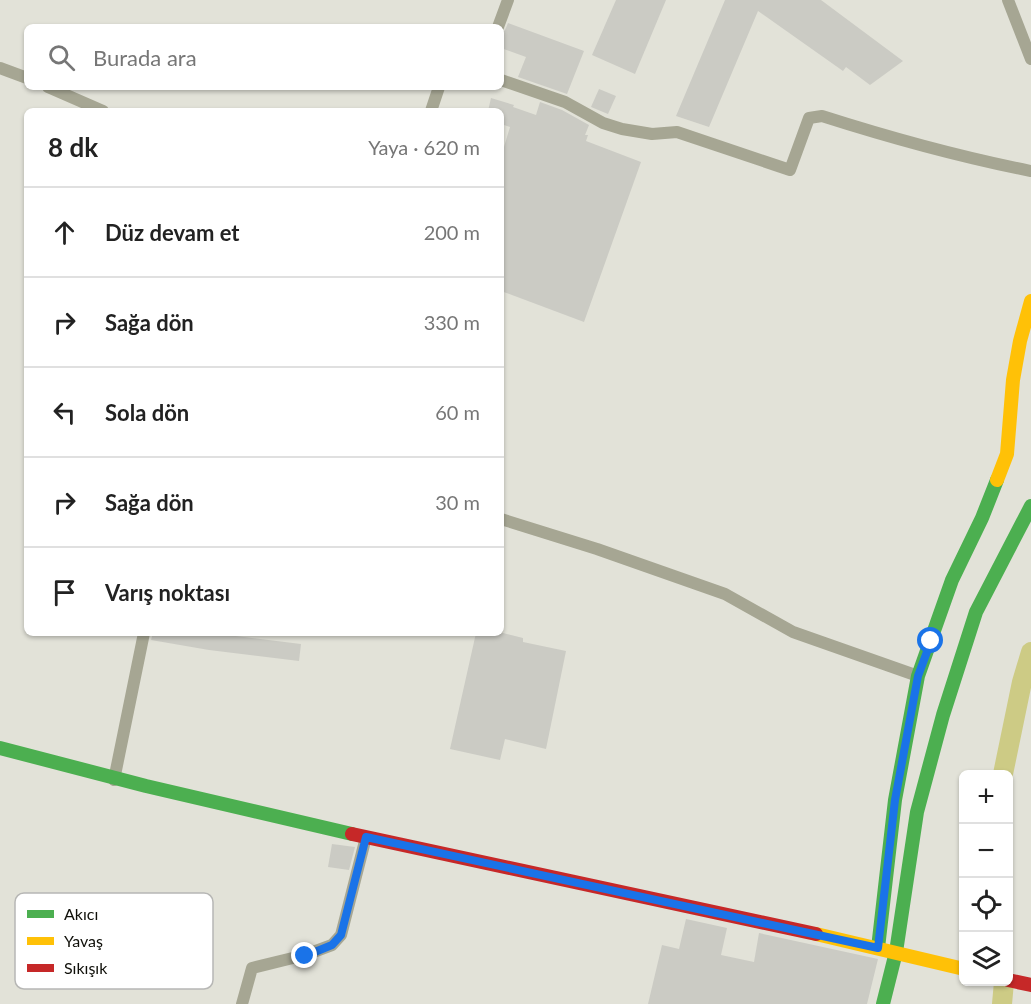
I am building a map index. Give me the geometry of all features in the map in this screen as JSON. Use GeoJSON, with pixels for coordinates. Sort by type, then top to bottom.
{"type":"FeatureCollection","features":[{"type":"Feature","properties":{"kind":"street"},"geometry":{"type":"LineString","coordinates":[[499,24],[508,0]]}},
{"type":"Feature","properties":{"kind":"street"},"geometry":{"type":"LineString","coordinates":[[1008,0],[1031,59]]}},
{"type":"Feature","properties":{"kind":"street"},"geometry":{"type":"LineString","coordinates":[[0,68],[24,77]]}},
{"type":"Feature","properties":{"kind":"street"},"geometry":{"type":"LineString","coordinates":[[504,81],[565,102],[603,123],[622,129],[652,134],[677,132],[790,170],[809,118],[822,116],[898,140],[1031,171]]}},
{"type":"Feature","properties":{"kind":"street"},"geometry":{"type":"LineString","coordinates":[[55,90],[96,108]]}},
{"type":"Feature","properties":{"kind":"street"},"geometry":{"type":"LineString","coordinates":[[432,108],[438,90]]}},
{"type":"Feature","properties":{"kind":"street"},"geometry":{"type":"LineString","coordinates":[[878,948],[895,800],[918,676],[952,580],[982,518],[1007,454],[1013,380],[1020,341],[1031,301]]}},
{"type":"Feature","properties":{"kind":"street"},"geometry":{"type":"LineString","coordinates":[[883,1004],[896,952],[917,812],[943,716],[976,612],[1031,506]]}},
{"type":"Feature","properties":{"kind":"street"},"geometry":{"type":"LineString","coordinates":[[504,520],[597,549],[725,594],[793,632],[918,676]]}},
{"type":"Feature","properties":{"kind":"street"},"geometry":{"type":"LineString","coordinates":[[114,780],[143,636]]}},
{"type":"Feature","properties":{"kind":"street"},"geometry":{"type":"LineString","coordinates":[[0,748],[114,780],[896,952],[959,968]]}},
{"type":"Feature","properties":{"kind":"street"},"geometry":{"type":"LineString","coordinates":[[242,1004],[252,968],[305,956],[332,945],[341,935],[366,837]]}},
{"type":"Feature","properties":{"kind":"street"},"geometry":{"type":"LineString","coordinates":[[1013,981],[1031,985]]}},
{"type":"Feature","properties":{"kind":"building"},"geometry":{"type":"Polygon","coordinates":[[[616,0],[666,0],[635,74],[592,55],[616,0]]]}},
{"type":"Feature","properties":{"kind":"building"},"geometry":{"type":"Polygon","coordinates":[[[725,0],[821,0],[903,61],[870,85],[846,67],[843,71],[758,11],[709,127],[676,116],[725,0]]]}},
{"type":"Feature","properties":{"kind":"building"},"geometry":{"type":"Polygon","coordinates":[[[508,23],[584,51],[567,94],[518,77],[526,57],[504,49],[505,30],[508,23]]]}},
{"type":"Feature","properties":{"kind":"building"},"geometry":{"type":"Polygon","coordinates":[[[599,89],[616,96],[608,114],[591,107],[599,89]]]}},
{"type":"Feature","properties":{"kind":"building"},"geometry":{"type":"Polygon","coordinates":[[[491,98],[536,115],[540,102],[562,110],[589,125],[585,135],[588,135],[586,141],[641,162],[584,322],[504,292],[504,147],[510,127],[504,125],[504,108],[489,108],[491,98]]]}},
{"type":"Feature","properties":{"kind":"building"},"geometry":{"type":"Polygon","coordinates":[[[504,633],[523,638],[523,642],[566,651],[546,749],[505,739],[500,760],[450,749],[475,636],[504,636],[504,633]]]}},
{"type":"Feature","properties":{"kind":"building"},"geometry":{"type":"Polygon","coordinates":[[[152,636],[236,636],[301,644],[299,661],[151,640],[152,636]]]}},
{"type":"Feature","properties":{"kind":"building"},"geometry":{"type":"Polygon","coordinates":[[[332,844],[355,847],[349,870],[328,867],[332,844]]]}},
{"type":"Feature","properties":{"kind":"building"},"geometry":{"type":"Polygon","coordinates":[[[686,919],[727,928],[721,955],[754,962],[759,933],[878,959],[867,1004],[648,1004],[662,945],[679,949],[686,919]]]}},
{"type":"Feature","properties":{"kind":"waterway"},"geometry":{"type":"LineString","coordinates":[[1004,770],[1022,682],[1031,652]]}},
{"type":"Feature","properties":{"kind":"waterway"},"geometry":{"type":"LineString","coordinates":[[1002,1004],[1004,986]]}},
{"type":"Feature","properties":{"kind":"traffic: fast"},"geometry":{"type":"LineString","coordinates":[[878,948],[895,800],[918,676],[952,580],[982,518],[997,480]]}},
{"type":"Feature","properties":{"kind":"traffic: fast"},"geometry":{"type":"LineString","coordinates":[[883,1004],[896,952],[917,812],[943,715],[976,612],[1031,506]]}},
{"type":"Feature","properties":{"kind":"traffic: fast"},"geometry":{"type":"LineString","coordinates":[[0,748],[146,786],[352,834]]}},
{"type":"Feature","properties":{"kind":"traffic: slow"},"geometry":{"type":"LineString","coordinates":[[997,480],[1007,454],[1013,380],[1020,341],[1031,301]]}},
{"type":"Feature","properties":{"kind":"traffic: slow"},"geometry":{"type":"LineString","coordinates":[[816,934],[959,968]]}},
{"type":"Feature","properties":{"kind":"traffic: jam"},"geometry":{"type":"LineString","coordinates":[[352,834],[816,934]]}},
{"type":"Feature","properties":{"kind":"traffic: jam"},"geometry":{"type":"LineString","coordinates":[[1013,981],[1031,985]]}},
{"type":"Feature","properties":{"kind":"route"},"geometry":{"type":"LineString","coordinates":[[305,956],[332,945],[341,935],[366,837],[878,948],[895,800],[918,676],[931,641]]}}]}
